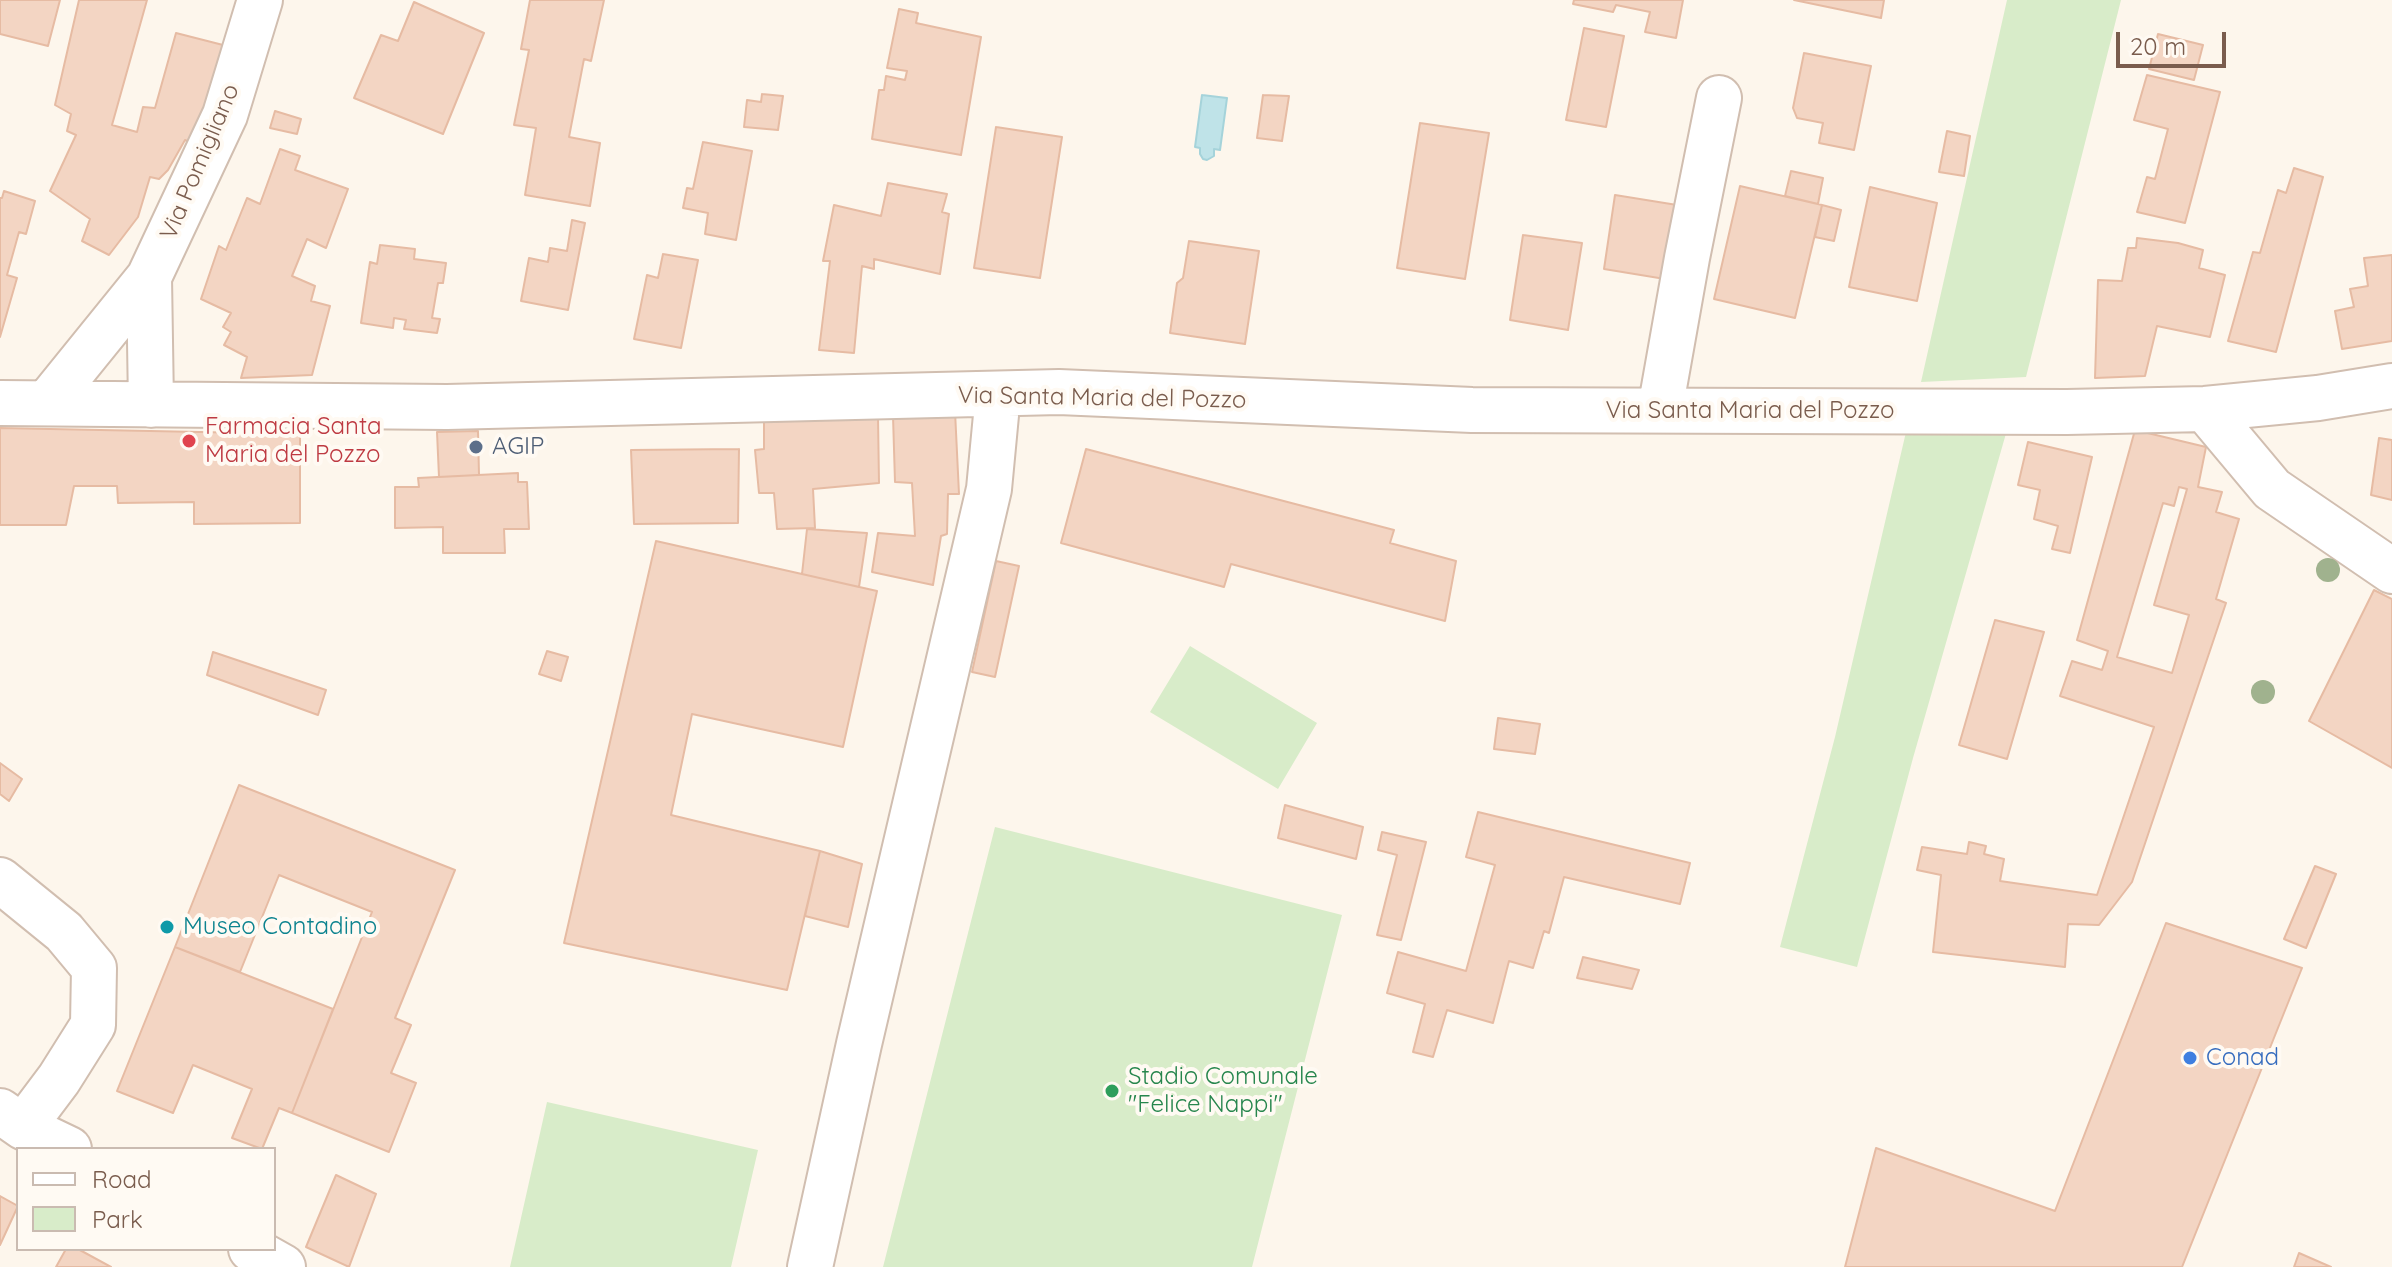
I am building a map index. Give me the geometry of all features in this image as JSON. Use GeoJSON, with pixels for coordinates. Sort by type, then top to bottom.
{"type":"FeatureCollection","features":[{"type":"Feature","properties":{"kind":"street","name":"Via Pomigliano"},"geometry":{"type":"LineString","coordinates":[[47,403],[149,277],[225,115],[260,0]]}},
{"type":"Feature","properties":{"kind":"street"},"geometry":{"type":"LineString","coordinates":[[1660,410],[1719,98]]}},
{"type":"Feature","properties":{"kind":"street","name":"Via Pomigliano"},"geometry":{"type":"LineString","coordinates":[[149,277],[151,405]]}},
{"type":"Feature","properties":{"kind":"street","name":"Via Santa Maria del Pozzo"},"geometry":{"type":"LineString","coordinates":[[0,403],[447,407],[1059,392],[1472,410],[2067,412],[2205,409],[2318,398],[2392,386]]}},
{"type":"Feature","properties":{"kind":"street"},"geometry":{"type":"LineString","coordinates":[[810,1267],[989,489],[998,394]]}},
{"type":"Feature","properties":{"kind":"street"},"geometry":{"type":"LineString","coordinates":[[2205,409],[2272,489],[2392,571]]}},
{"type":"Feature","properties":{"kind":"street"},"geometry":{"type":"LineString","coordinates":[[0,880],[64,932],[94,968],[93,1025],[59,1079],[11,1119],[65,1147]]}},
{"type":"Feature","properties":{"kind":"street"},"geometry":{"type":"LineString","coordinates":[[255,1251],[283,1267]]}},
{"type":"Feature","properties":{"kind":"green space"},"geometry":{"type":"Polygon","coordinates":[[[2007,0],[2121,0],[2026,377],[1921,382],[2007,0]]]}},
{"type":"Feature","properties":{"kind":"green space"},"geometry":{"type":"Polygon","coordinates":[[[2007,430],[1857,967],[1780,947],[1835,737],[1906,432],[2007,430]]]}},
{"type":"Feature","properties":{"kind":"green space"},"geometry":{"type":"Polygon","coordinates":[[[1190,646],[1317,723],[1278,789],[1150,712],[1190,646]]]}},
{"type":"Feature","properties":{"kind":"green space","name":"Stadio Comunale \"Felice Nappi\""},"geometry":{"type":"Polygon","coordinates":[[[995,827],[1342,915],[1252,1267],[883,1267],[995,827]]]}},
{"type":"Feature","properties":{"kind":"green space"},"geometry":{"type":"Polygon","coordinates":[[[547,1102],[758,1150],[731,1267],[510,1267],[547,1102]]]}},
{"type":"Feature","properties":{"kind":"water"},"geometry":{"type":"Polygon","coordinates":[[[1202,95],[1227,98],[1220,150],[1214,149],[1214,156],[1207,160],[1200,154],[1200,148],[1195,147],[1202,95]]]}},
{"type":"Feature","properties":{"kind":"building"},"geometry":{"type":"Polygon","coordinates":[[[0,0],[60,0],[48,46],[0,34],[0,0]]]}},
{"type":"Feature","properties":{"kind":"building"},"geometry":{"type":"Polygon","coordinates":[[[79,0],[147,0],[112,125],[137,132],[143,107],[155,108],[176,33],[223,45],[197,146],[185,140],[168,170],[159,179],[150,177],[138,217],[109,255],[82,241],[90,219],[50,191],[76,135],[67,131],[71,114],[55,105],[79,0]]]}},
{"type":"Feature","properties":{"kind":"building"},"geometry":{"type":"Polygon","coordinates":[[[530,0],[604,0],[591,61],[584,59],[569,137],[600,143],[590,206],[525,195],[536,128],[514,125],[529,50],[521,49],[530,0]]]}},
{"type":"Feature","properties":{"kind":"building"},"geometry":{"type":"Polygon","coordinates":[[[1574,0],[1683,0],[1676,38],[1645,32],[1650,12],[1616,5],[1613,12],[1573,4],[1574,0]]]}},
{"type":"Feature","properties":{"kind":"building"},"geometry":{"type":"Polygon","coordinates":[[[1794,0],[1884,0],[1881,18],[1794,0]]]}},
{"type":"Feature","properties":{"kind":"building"},"geometry":{"type":"Polygon","coordinates":[[[414,2],[484,33],[443,134],[354,98],[381,35],[398,41],[414,2]]]}},
{"type":"Feature","properties":{"kind":"building"},"geometry":{"type":"Polygon","coordinates":[[[899,9],[918,13],[916,23],[981,37],[961,155],[872,139],[879,90],[884,90],[886,76],[905,80],[907,71],[887,68],[899,9]]]}},
{"type":"Feature","properties":{"kind":"building"},"geometry":{"type":"Polygon","coordinates":[[[1584,28],[1624,36],[1606,127],[1566,120],[1584,28]]]}},
{"type":"Feature","properties":{"kind":"building"},"geometry":{"type":"Polygon","coordinates":[[[2158,34],[2203,45],[2194,80],[2149,69],[2158,34]]]}},
{"type":"Feature","properties":{"kind":"building"},"geometry":{"type":"Polygon","coordinates":[[[1804,53],[1871,66],[1854,150],[1819,143],[1823,123],[1797,118],[1793,108],[1804,53]]]}},
{"type":"Feature","properties":{"kind":"building"},"geometry":{"type":"Polygon","coordinates":[[[2147,75],[2220,92],[2185,223],[2137,212],[2147,177],[2155,179],[2168,129],[2134,120],[2147,75]]]}},
{"type":"Feature","properties":{"kind":"building"},"geometry":{"type":"Polygon","coordinates":[[[762,94],[783,96],[778,130],[744,127],[747,100],[761,102],[762,94]]]}},
{"type":"Feature","properties":{"kind":"building"},"geometry":{"type":"Polygon","coordinates":[[[1263,95],[1289,96],[1282,141],[1257,138],[1263,95]]]}},
{"type":"Feature","properties":{"kind":"building"},"geometry":{"type":"Polygon","coordinates":[[[275,111],[301,119],[297,134],[270,128],[275,111]]]}},
{"type":"Feature","properties":{"kind":"building"},"geometry":{"type":"Polygon","coordinates":[[[1420,123],[1489,133],[1465,279],[1397,268],[1420,123]]]}},
{"type":"Feature","properties":{"kind":"building"},"geometry":{"type":"Polygon","coordinates":[[[996,127],[1062,137],[1040,278],[974,268],[996,127]]]}},
{"type":"Feature","properties":{"kind":"building"},"geometry":{"type":"Polygon","coordinates":[[[1947,131],[1970,136],[1964,176],[1939,172],[1947,131]]]}},
{"type":"Feature","properties":{"kind":"building"},"geometry":{"type":"Polygon","coordinates":[[[703,142],[752,151],[736,240],[705,234],[708,213],[683,208],[687,188],[693,189],[703,142]]]}},
{"type":"Feature","properties":{"kind":"building"},"geometry":{"type":"Polygon","coordinates":[[[280,149],[300,156],[295,170],[348,189],[326,248],[307,239],[292,276],[315,286],[311,301],[330,306],[312,375],[241,378],[247,357],[224,345],[231,332],[223,327],[231,313],[201,299],[219,246],[226,250],[247,198],[260,204],[280,149]]]}},
{"type":"Feature","properties":{"kind":"building"},"geometry":{"type":"Polygon","coordinates":[[[2294,168],[2323,177],[2276,352],[2228,341],[2253,252],[2260,253],[2278,190],[2286,193],[2294,168]]]}},
{"type":"Feature","properties":{"kind":"building"},"geometry":{"type":"Polygon","coordinates":[[[1791,171],[1823,178],[1818,204],[1785,196],[1791,171]]]}},
{"type":"Feature","properties":{"kind":"building"},"geometry":{"type":"Polygon","coordinates":[[[888,183],[947,194],[942,212],[949,214],[940,274],[874,259],[874,269],[862,266],[854,353],[819,350],[830,261],[823,261],[834,205],[881,216],[888,183]]]}},
{"type":"Feature","properties":{"kind":"building"},"geometry":{"type":"Polygon","coordinates":[[[1740,186],[1822,205],[1795,318],[1714,299],[1740,186]]]}},
{"type":"Feature","properties":{"kind":"building"},"geometry":{"type":"Polygon","coordinates":[[[1870,187],[1937,203],[1917,301],[1849,287],[1870,187]]]}},
{"type":"Feature","properties":{"kind":"building"},"geometry":{"type":"Polygon","coordinates":[[[4,191],[35,201],[26,234],[19,232],[7,275],[17,278],[0,337],[0,198],[4,191]]]}},
{"type":"Feature","properties":{"kind":"building"},"geometry":{"type":"Polygon","coordinates":[[[1615,195],[1677,205],[1665,279],[1604,269],[1615,195]]]}},
{"type":"Feature","properties":{"kind":"building"},"geometry":{"type":"Polygon","coordinates":[[[1822,205],[1841,210],[1834,241],[1815,237],[1822,205]]]}},
{"type":"Feature","properties":{"kind":"building"},"geometry":{"type":"Polygon","coordinates":[[[572,220],[585,223],[568,310],[521,301],[529,258],[548,262],[550,248],[567,251],[572,220]]]}},
{"type":"Feature","properties":{"kind":"building"},"geometry":{"type":"Polygon","coordinates":[[[1523,235],[1582,243],[1568,330],[1510,320],[1523,235]]]}},
{"type":"Feature","properties":{"kind":"building"},"geometry":{"type":"Polygon","coordinates":[[[2137,238],[2178,243],[2203,250],[2199,268],[2225,275],[2210,337],[2157,326],[2145,376],[2095,378],[2098,280],[2122,281],[2128,248],[2136,248],[2137,238]]]}},
{"type":"Feature","properties":{"kind":"building"},"geometry":{"type":"Polygon","coordinates":[[[1189,241],[1259,251],[1245,344],[1170,333],[1177,283],[1183,278],[1189,241]]]}},
{"type":"Feature","properties":{"kind":"building"},"geometry":{"type":"Polygon","coordinates":[[[380,245],[415,249],[414,259],[446,263],[443,283],[438,283],[432,318],[440,319],[437,333],[404,329],[406,320],[394,318],[393,328],[361,323],[370,262],[377,264],[380,245]]]}},
{"type":"Feature","properties":{"kind":"building"},"geometry":{"type":"Polygon","coordinates":[[[663,254],[698,260],[681,348],[634,339],[647,275],[658,278],[663,254]]]}},
{"type":"Feature","properties":{"kind":"building"},"geometry":{"type":"Polygon","coordinates":[[[2392,255],[2392,341],[2342,349],[2335,311],[2354,307],[2350,289],[2368,286],[2364,258],[2392,255]]]}},
{"type":"Feature","properties":{"kind":"building"},"geometry":{"type":"Polygon","coordinates":[[[955,411],[959,494],[948,494],[947,534],[941,536],[933,585],[872,572],[878,533],[915,536],[912,483],[895,482],[893,416],[955,411]]]}},
{"type":"Feature","properties":{"kind":"building"},"geometry":{"type":"Polygon","coordinates":[[[878,416],[879,483],[813,489],[815,528],[777,529],[774,493],[759,493],[755,450],[764,449],[764,422],[878,416]]]}},
{"type":"Feature","properties":{"kind":"building"},"geometry":{"type":"Polygon","coordinates":[[[0,428],[300,434],[300,523],[194,524],[194,502],[118,503],[117,486],[74,486],[66,525],[0,525],[0,428]]]}},
{"type":"Feature","properties":{"kind":"building"},"geometry":{"type":"Polygon","coordinates":[[[2135,430],[2206,447],[2198,487],[2222,492],[2216,512],[2239,519],[2216,599],[2226,603],[2132,882],[2099,925],[2068,924],[2065,967],[1933,952],[1941,875],[1917,870],[1922,847],[1967,854],[1969,842],[1986,846],[1984,854],[2004,859],[2000,881],[2097,895],[2154,727],[2060,696],[2072,661],[2102,670],[2108,651],[2077,640],[2135,430]],[[2179,487],[2174,506],[2163,503],[2117,657],[2172,673],[2189,615],[2154,605],[2187,489],[2179,487]]]}},
{"type":"Feature","properties":{"kind":"building"},"geometry":{"type":"Polygon","coordinates":[[[478,431],[479,475],[439,477],[437,432],[478,431]]]}},
{"type":"Feature","properties":{"kind":"building"},"geometry":{"type":"Polygon","coordinates":[[[2379,438],[2392,440],[2392,500],[2371,495],[2379,438]]]}},
{"type":"Feature","properties":{"kind":"building"},"geometry":{"type":"Polygon","coordinates":[[[2028,442],[2092,457],[2070,553],[2052,549],[2058,526],[2034,519],[2040,490],[2018,485],[2028,442]]]}},
{"type":"Feature","properties":{"kind":"building"},"geometry":{"type":"Polygon","coordinates":[[[739,449],[738,523],[634,524],[631,450],[739,449]]]}},
{"type":"Feature","properties":{"kind":"building"},"geometry":{"type":"Polygon","coordinates":[[[1086,449],[1394,530],[1390,543],[1456,561],[1445,621],[1231,564],[1224,587],[1061,543],[1086,449]]]}},
{"type":"Feature","properties":{"kind":"building"},"geometry":{"type":"Polygon","coordinates":[[[518,473],[518,482],[527,482],[529,529],[504,529],[505,553],[443,553],[443,527],[395,528],[395,487],[419,487],[418,478],[518,473]]]}},
{"type":"Feature","properties":{"kind":"building"},"geometry":{"type":"Polygon","coordinates":[[[807,529],[867,533],[859,587],[802,574],[807,529]]]}},
{"type":"Feature","properties":{"kind":"building"},"geometry":{"type":"Polygon","coordinates":[[[656,541],[877,591],[843,747],[692,714],[671,815],[820,851],[787,990],[564,943],[656,541]]]}},
{"type":"Feature","properties":{"kind":"building"},"geometry":{"type":"Polygon","coordinates":[[[996,561],[1019,566],[995,677],[972,672],[996,561]]]}},
{"type":"Feature","properties":{"kind":"building"},"geometry":{"type":"Polygon","coordinates":[[[2374,590],[2392,599],[2392,768],[2309,721],[2374,590]]]}},
{"type":"Feature","properties":{"kind":"building"},"geometry":{"type":"Polygon","coordinates":[[[1995,620],[2044,632],[2007,759],[1959,745],[1995,620]]]}},
{"type":"Feature","properties":{"kind":"building"},"geometry":{"type":"Polygon","coordinates":[[[547,651],[568,657],[561,681],[539,674],[547,651]]]}},
{"type":"Feature","properties":{"kind":"building"},"geometry":{"type":"Polygon","coordinates":[[[213,652],[326,690],[318,715],[207,675],[213,652]]]}},
{"type":"Feature","properties":{"kind":"building"},"geometry":{"type":"Polygon","coordinates":[[[1498,718],[1540,724],[1535,754],[1494,749],[1498,718]]]}},
{"type":"Feature","properties":{"kind":"building"},"geometry":{"type":"Polygon","coordinates":[[[0,763],[22,779],[9,801],[0,794],[0,763]]]}},
{"type":"Feature","properties":{"kind":"building"},"geometry":{"type":"Polygon","coordinates":[[[239,785],[455,870],[395,1018],[411,1025],[391,1073],[416,1083],[389,1152],[292,1113],[372,912],[279,875],[240,972],[175,947],[239,785]]]}},
{"type":"Feature","properties":{"kind":"building"},"geometry":{"type":"Polygon","coordinates":[[[1285,805],[1363,827],[1356,859],[1278,838],[1285,805]]]}},
{"type":"Feature","properties":{"kind":"building"},"geometry":{"type":"Polygon","coordinates":[[[1478,812],[1690,863],[1680,904],[1564,877],[1549,933],[1544,931],[1533,968],[1509,961],[1493,1023],[1447,1010],[1433,1057],[1413,1052],[1425,1004],[1387,993],[1398,952],[1466,971],[1495,865],[1466,857],[1478,812]]]}},
{"type":"Feature","properties":{"kind":"building"},"geometry":{"type":"Polygon","coordinates":[[[1382,832],[1426,842],[1401,940],[1377,935],[1397,855],[1378,850],[1382,832]]]}},
{"type":"Feature","properties":{"kind":"building"},"geometry":{"type":"Polygon","coordinates":[[[820,851],[862,864],[848,927],[805,916],[820,851]]]}},
{"type":"Feature","properties":{"kind":"building"},"geometry":{"type":"Polygon","coordinates":[[[2315,866],[2336,874],[2306,948],[2284,939],[2315,866]]]}},
{"type":"Feature","properties":{"kind":"building","name":"Conad"},"geometry":{"type":"Polygon","coordinates":[[[2166,923],[2302,968],[2182,1267],[1845,1267],[1876,1148],[2055,1211],[2166,923]]]}},
{"type":"Feature","properties":{"kind":"building"},"geometry":{"type":"Polygon","coordinates":[[[175,947],[333,1009],[292,1113],[279,1108],[263,1147],[232,1138],[252,1089],[193,1065],[173,1113],[117,1091],[175,947]]]}},
{"type":"Feature","properties":{"kind":"building"},"geometry":{"type":"Polygon","coordinates":[[[1583,957],[1639,970],[1632,989],[1577,978],[1583,957]]]}},
{"type":"Feature","properties":{"kind":"building"},"geometry":{"type":"Polygon","coordinates":[[[336,1175],[376,1194],[349,1267],[306,1247],[336,1175]]]}},
{"type":"Feature","properties":{"kind":"building"},"geometry":{"type":"Polygon","coordinates":[[[0,1196],[16,1205],[16,1210],[0,1245],[0,1196]]]}},
{"type":"Feature","properties":{"kind":"building"},"geometry":{"type":"Polygon","coordinates":[[[65,1251],[82,1251],[111,1267],[56,1267],[65,1251]]]}},
{"type":"Feature","properties":{"kind":"building"},"geometry":{"type":"Polygon","coordinates":[[[2299,1253],[2331,1267],[2294,1267],[2299,1253]]]}},
{"type":"Feature","properties":{"kind":"place","name":"Farmacia Santa Maria del Pozzo"},"geometry":{"type":"Point","coordinates":[189,441]}},
{"type":"Feature","properties":{"kind":"place","name":"AGIP"},"geometry":{"type":"Point","coordinates":[476,447]}},
{"type":"Feature","properties":{"kind":"place","name":"Museo Contadino"},"geometry":{"type":"Point","coordinates":[167,927]}},
{"type":"Feature","properties":{"kind":"place","name":"Conad"},"geometry":{"type":"Point","coordinates":[2190,1058]}},
{"type":"Feature","properties":{"kind":"place","name":"Stadio Comunale \"Felice Nappi\""},"geometry":{"type":"Point","coordinates":[1112,1091]}}]}
